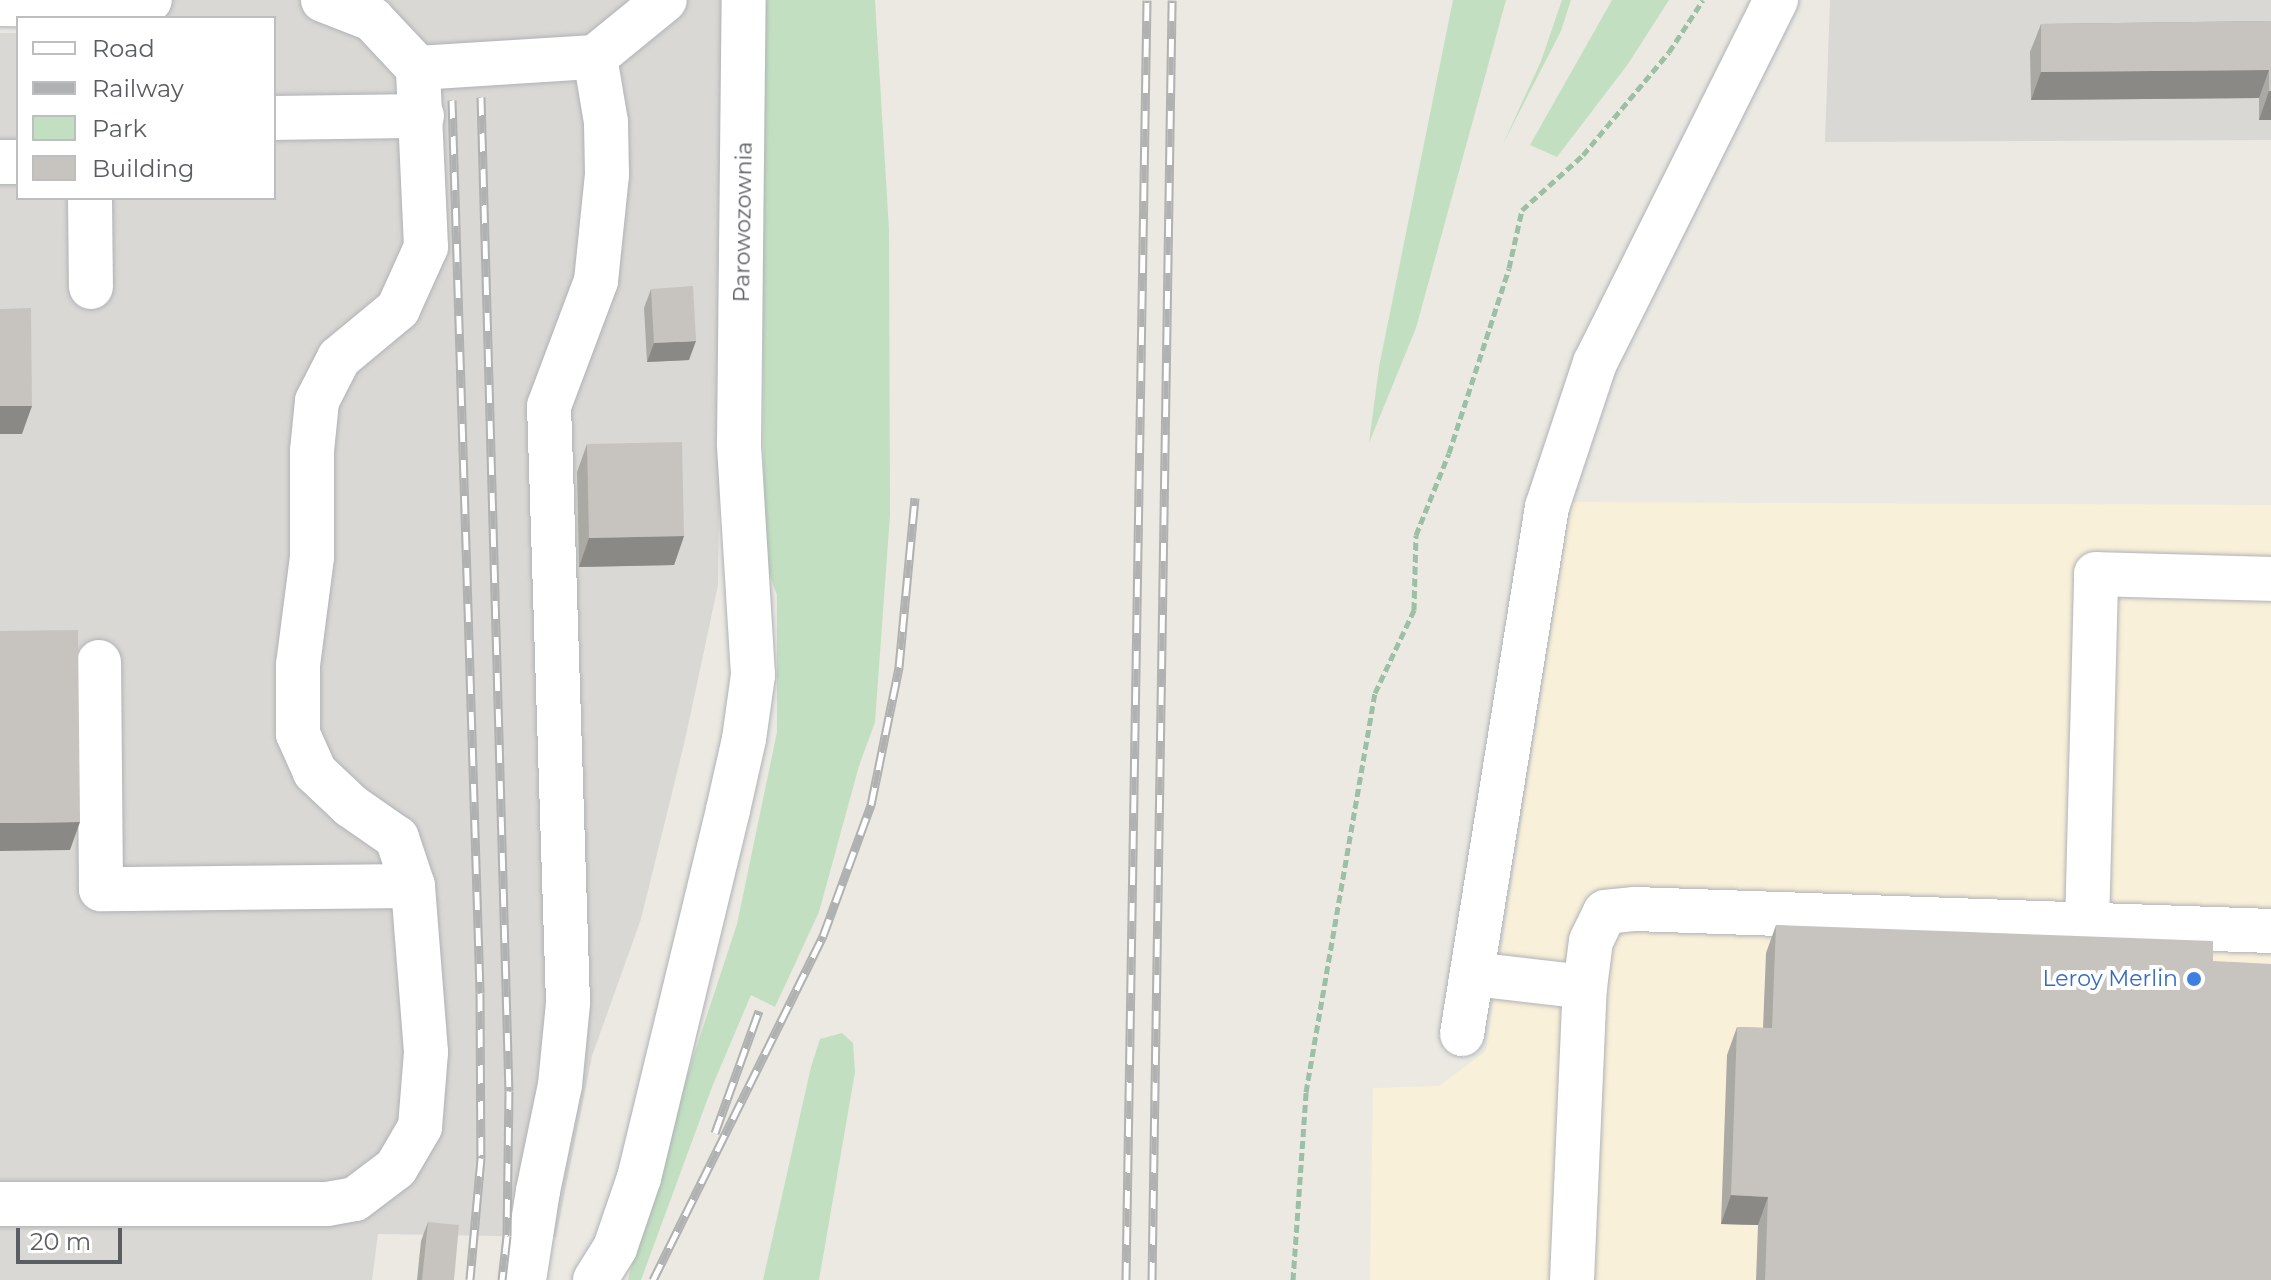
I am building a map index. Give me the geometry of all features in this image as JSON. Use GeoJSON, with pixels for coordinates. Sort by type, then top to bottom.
{"type":"FeatureCollection","features":[{"type":"Feature","properties":{"kind":"street"},"geometry":{"type":"LineString","coordinates":[[0,4],[79,5],[150,0]]}},
{"type":"Feature","properties":{"kind":"street"},"geometry":{"type":"LineString","coordinates":[[0,1204],[327,1204],[355,1199],[378,1185],[396,1168],[420,1127],[426,1052],[413,886],[397,838],[351,806],[315,772],[298,734],[298,678],[312,557],[312,451],[317,401],[339,358],[398,309],[426,247],[418,68],[372,19],[323,0]]}},
{"type":"Feature","properties":{"kind":"street"},"geometry":{"type":"LineString","coordinates":[[418,68],[595,57],[665,0]]}},
{"type":"Feature","properties":{"kind":"street","name":"Parowozownia"},"geometry":{"type":"LineString","coordinates":[[595,1280],[615,1248],[639,1178],[744,739],[753,675],[739,443],[744,0]]}},
{"type":"Feature","properties":{"kind":"street"},"geometry":{"type":"LineString","coordinates":[[1462,1034],[1547,507],[1595,363],[1776,0]]}},
{"type":"Feature","properties":{"kind":"street"},"geometry":{"type":"LineString","coordinates":[[123,16],[137,1]]}},
{"type":"Feature","properties":{"kind":"street"},"geometry":{"type":"LineString","coordinates":[[524,1280],[560,1085],[568,1003],[549,406],[596,281],[607,162],[606,122],[595,57]]}},
{"type":"Feature","properties":{"kind":"street"},"geometry":{"type":"LineString","coordinates":[[276,118],[422,116]]}},
{"type":"Feature","properties":{"kind":"street"},"geometry":{"type":"LineString","coordinates":[[90,200],[91,287]]}},
{"type":"Feature","properties":{"kind":"street"},"geometry":{"type":"LineString","coordinates":[[2087,926],[2096,574],[2271,579]]}},
{"type":"Feature","properties":{"kind":"street"},"geometry":{"type":"LineString","coordinates":[[99,662],[101,889],[413,886]]}},
{"type":"Feature","properties":{"kind":"street"},"geometry":{"type":"LineString","coordinates":[[1572,1280],[1585,987],[1591,941],[1605,912],[1635,909],[2271,931]]}},
{"type":"Feature","properties":{"kind":"street"},"geometry":{"type":"LineString","coordinates":[[1473,974],[1585,987]]}},
{"type":"Feature","properties":{"kind":"path"},"geometry":{"type":"LineString","coordinates":[[1293,1280],[1306,1092],[1375,693],[1414,610],[1416,535],[1449,453],[1509,268],[1522,210],[1583,155],[1669,52],[1703,0]]}},
{"type":"Feature","properties":{"kind":"shaded area"},"geometry":{"type":"Polygon","coordinates":[[[79,0],[725,0],[718,585],[685,740],[641,919],[592,1056],[556,1237],[378,1234],[372,1280],[0,1280],[0,33],[16,33],[16,200],[276,200],[276,16],[79,16],[79,0]]]}},
{"type":"Feature","properties":{"kind":"shaded area"},"geometry":{"type":"Polygon","coordinates":[[[1830,0],[2271,0],[2271,140],[1825,142],[1830,0]]]}},
{"type":"Feature","properties":{"kind":"shaded area","name":"Leroy Merlin"},"geometry":{"type":"Polygon","coordinates":[[[1571,502],[2271,505],[2271,1280],[1370,1280],[1373,1088],[1439,1086],[1486,1051],[1571,502]]]}},
{"type":"Feature","properties":{"kind":"green space"},"geometry":{"type":"Polygon","coordinates":[[[762,0],[875,0],[889,229],[890,515],[875,722],[859,766],[819,912],[775,1007],[751,995],[712,1087],[641,1280],[628,1280],[649,1192],[737,924],[777,732],[777,595],[764,560],[762,0]]]}},
{"type":"Feature","properties":{"kind":"green space"},"geometry":{"type":"Polygon","coordinates":[[[1453,0],[1506,0],[1416,328],[1369,443],[1379,367],[1453,0]]]}},
{"type":"Feature","properties":{"kind":"green space"},"geometry":{"type":"Polygon","coordinates":[[[1562,0],[1571,0],[1561,31],[1503,144],[1541,61],[1562,0]]]}},
{"type":"Feature","properties":{"kind":"green space"},"geometry":{"type":"Polygon","coordinates":[[[1612,0],[1669,0],[1628,64],[1557,157],[1530,145],[1612,0]]]}},
{"type":"Feature","properties":{"kind":"green space"},"geometry":{"type":"Polygon","coordinates":[[[842,1033],[853,1043],[855,1072],[819,1280],[763,1280],[811,1067],[820,1039],[842,1033]]]}},
{"type":"Feature","properties":{"kind":"building"},"geometry":{"type":"Polygon","coordinates":[[[2271,21],[2271,91],[2269,70],[2041,72],[2041,24],[2271,21]]]}},
{"type":"Feature","properties":{"kind":"building"},"geometry":{"type":"Polygon","coordinates":[[[693,286],[696,341],[654,343],[651,289],[693,286]]]}},
{"type":"Feature","properties":{"kind":"building"},"geometry":{"type":"Polygon","coordinates":[[[31,308],[32,406],[0,406],[0,309],[31,308]]]}},
{"type":"Feature","properties":{"kind":"building"},"geometry":{"type":"Polygon","coordinates":[[[682,442],[684,536],[589,538],[587,444],[682,442]]]}},
{"type":"Feature","properties":{"kind":"building"},"geometry":{"type":"Polygon","coordinates":[[[78,630],[80,822],[0,823],[0,631],[78,630]]]}},
{"type":"Feature","properties":{"kind":"building"},"geometry":{"type":"Polygon","coordinates":[[[1776,925],[2213,941],[2213,961],[2271,964],[2271,1280],[1765,1280],[1768,1197],[1731,1195],[1737,1027],[1772,1028],[1776,925]]]}},
{"type":"Feature","properties":{"kind":"building"},"geometry":{"type":"Polygon","coordinates":[[[428,1222],[459,1225],[454,1280],[422,1280],[428,1222]]]}},
{"type":"Feature","properties":{"kind":"railway"},"geometry":{"type":"LineString","coordinates":[[1126,1280],[1147,0]]}},
{"type":"Feature","properties":{"kind":"railway"},"geometry":{"type":"LineString","coordinates":[[1152,1280],[1172,0]]}},
{"type":"Feature","properties":{"kind":"railway"},"geometry":{"type":"LineString","coordinates":[[481,97],[509,1091],[507,1236],[502,1280]]}},
{"type":"Feature","properties":{"kind":"railway"},"geometry":{"type":"LineString","coordinates":[[452,100],[480,993],[481,1158],[470,1280]]}},
{"type":"Feature","properties":{"kind":"railway"},"geometry":{"type":"LineString","coordinates":[[653,1280],[823,936],[871,805],[899,667],[915,498]]}},
{"type":"Feature","properties":{"kind":"railway"},"geometry":{"type":"LineString","coordinates":[[715,1133],[759,1011]]}},
{"type":"Feature","properties":{"kind":"place","name":"Leroy Merlin"},"geometry":{"type":"Point","coordinates":[2194,979]}}]}
